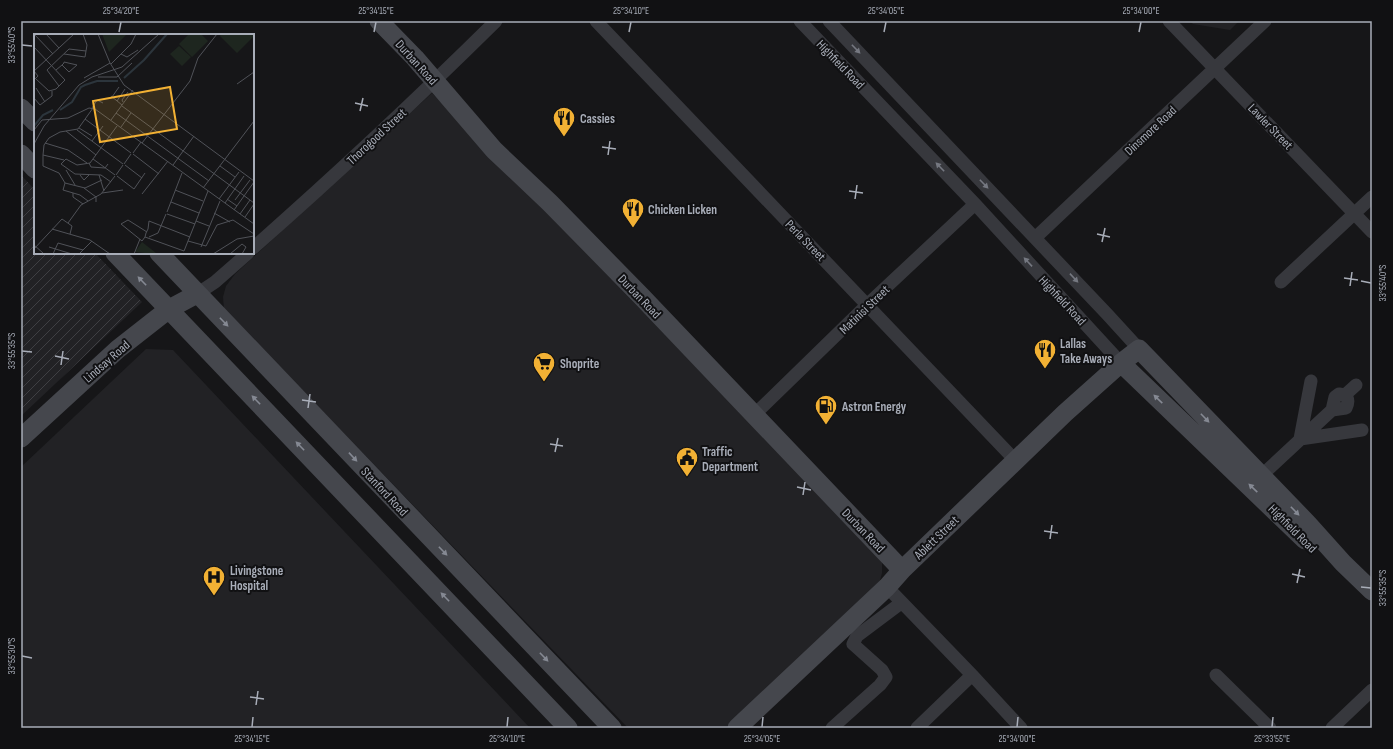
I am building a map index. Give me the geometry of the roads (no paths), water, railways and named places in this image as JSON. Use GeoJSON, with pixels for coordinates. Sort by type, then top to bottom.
{"type":"FeatureCollection","features":[{"type":"Feature","properties":{"kind":"street","name":"Durban Road"},"geometry":{"type":"LineString","coordinates":[[379,21],[435,81],[494,150],[550,203],[902,570]]}},
{"type":"Feature","properties":{"kind":"street","name":"Thorogood Street"},"geometry":{"type":"LineString","coordinates":[[254,247],[311,197],[435,81],[496,21]]}},
{"type":"Feature","properties":{"kind":"street","name":"Perla Street"},"geometry":{"type":"LineString","coordinates":[[596,21],[1015,460]]}},
{"type":"Feature","properties":{"kind":"street","name":"Highfield Road"},"geometry":{"type":"LineString","coordinates":[[800,21],[975,204],[1121,363],[1299,533],[1333,568],[1372,602]]}},
{"type":"Feature","properties":{"kind":"street","name":"Highfield Road"},"geometry":{"type":"LineString","coordinates":[[829,21],[1036,238],[1139,350],[1348,568],[1372,591]]}},
{"type":"Feature","properties":{"kind":"street","name":"Lawler Street"},"geometry":{"type":"LineString","coordinates":[[1169,21],[1372,232]]}},
{"type":"Feature","properties":{"kind":"street","name":"Dinsmore Road"},"geometry":{"type":"LineString","coordinates":[[1036,238],[1265,21]]}},
{"type":"Feature","properties":{"kind":"street"},"geometry":{"type":"LineString","coordinates":[[21,108],[34,121]]}},
{"type":"Feature","properties":{"kind":"street"},"geometry":{"type":"LineString","coordinates":[[21,154],[34,168]]}},
{"type":"Feature","properties":{"kind":"street"},"geometry":{"type":"LineString","coordinates":[[1281,282],[1372,197]]}},
{"type":"Feature","properties":{"kind":"street","name":"Matinisi Street"},"geometry":{"type":"LineString","coordinates":[[754,415],[975,204]]}},
{"type":"Feature","properties":{"kind":"street"},"geometry":{"type":"LineString","coordinates":[[116,254],[568,728]]}},
{"type":"Feature","properties":{"kind":"street","name":"Stanford Road"},"geometry":{"type":"LineString","coordinates":[[160,254],[612,728]]}},
{"type":"Feature","properties":{"kind":"street"},"geometry":{"type":"LineString","coordinates":[[197,294],[215,282],[247,254]]}},
{"type":"Feature","properties":{"kind":"street","name":"Lindsay Road"},"geometry":{"type":"LineString","coordinates":[[21,438],[118,349],[169,309],[197,294]]}},
{"type":"Feature","properties":{"kind":"street","name":"Ablett Street"},"geometry":{"type":"LineString","coordinates":[[738,728],[886,587],[1064,413],[1121,363],[1139,350]]}},
{"type":"Feature","properties":{"kind":"street"},"geometry":{"type":"LineString","coordinates":[[1300,439],[1311,381]]}},
{"type":"Feature","properties":{"kind":"street"},"geometry":{"type":"LineString","coordinates":[[1261,476],[1332,410],[1346,408],[1348,401],[1345,395],[1356,385]]}},
{"type":"Feature","properties":{"kind":"street"},"geometry":{"type":"LineString","coordinates":[[1300,439],[1362,430]]}},
{"type":"Feature","properties":{"kind":"street"},"geometry":{"type":"LineString","coordinates":[[886,587],[972,675],[1021,728]]}},
{"type":"Feature","properties":{"kind":"street"},"geometry":{"type":"LineString","coordinates":[[832,728],[880,685],[886,677],[882,670],[853,644],[857,636],[901,602]]}},
{"type":"Feature","properties":{"kind":"street"},"geometry":{"type":"LineString","coordinates":[[918,728],[972,675]]}},
{"type":"Feature","properties":{"kind":"street"},"geometry":{"type":"LineString","coordinates":[[1216,675],[1270,728]]}},
{"type":"Feature","properties":{"kind":"street"},"geometry":{"type":"LineString","coordinates":[[1332,728],[1372,690]]}},
{"type":"Feature","properties":{"kind":"place","name":"Cassies"},"geometry":{"type":"Point","coordinates":[564,138]}},
{"type":"Feature","properties":{"kind":"place","name":"Chicken Licken"},"geometry":{"type":"Point","coordinates":[633,228]}},
{"type":"Feature","properties":{"kind":"place","name":"Lallas Take Aways"},"geometry":{"type":"Point","coordinates":[1045,370]}},
{"type":"Feature","properties":{"kind":"place","name":"Shoprite"},"geometry":{"type":"Point","coordinates":[544,382]}},
{"type":"Feature","properties":{"kind":"place","name":"Astron Energy"},"geometry":{"type":"Point","coordinates":[826,426]}},
{"type":"Feature","properties":{"kind":"place","name":"Traffic Department"},"geometry":{"type":"Point","coordinates":[687,478]}},
{"type":"Feature","properties":{"kind":"place","name":"Livingstone Hospital"},"geometry":{"type":"Point","coordinates":[214,596]}}]}
